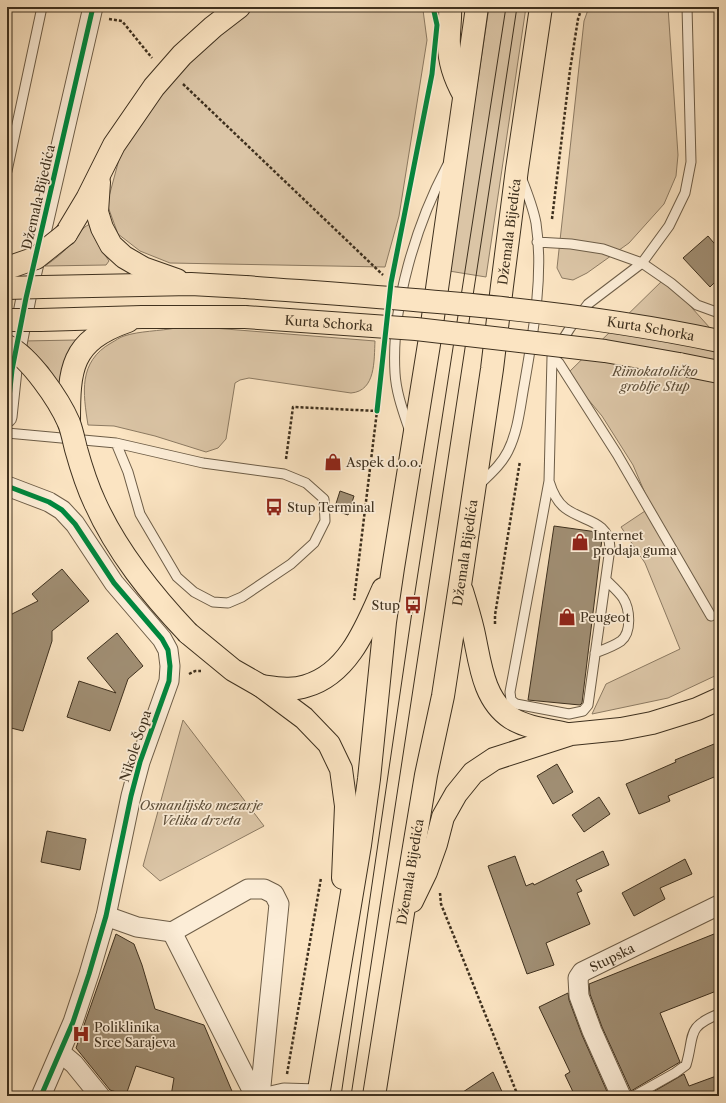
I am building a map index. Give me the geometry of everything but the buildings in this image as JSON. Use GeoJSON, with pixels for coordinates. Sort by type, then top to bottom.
{"type":"FeatureCollection","features":[{"type":"Feature","properties":{"kind":"main road"},"geometry":{"type":"LineString","coordinates":[[7,268],[36,258],[66,234],[87,199],[114,145],[154,87],[182,55],[213,27],[239,7]]}},
{"type":"Feature","properties":{"kind":"main road"},"geometry":{"type":"LineString","coordinates":[[450,7],[449,44],[451,64],[455,79],[464,95]]}},
{"type":"Feature","properties":{"kind":"main road"},"geometry":{"type":"LineString","coordinates":[[318,1095],[370,779],[393,568],[430,338],[477,7]]}},
{"type":"Feature","properties":{"kind":"main road","name":"Džemala Bijedića"},"geometry":{"type":"LineString","coordinates":[[374,1096],[426,775],[443,696],[475,489],[492,369],[517,169],[541,7]]}},
{"type":"Feature","properties":{"kind":"main road"},"geometry":{"type":"LineString","coordinates":[[523,131],[556,7]]}},
{"type":"Feature","properties":{"kind":"main road"},"geometry":{"type":"LineString","coordinates":[[101,173],[97,195],[97,212],[102,228],[111,245],[124,257],[143,268],[190,284]]}},
{"type":"Feature","properties":{"kind":"main road","name":"Kurta Schorka"},"geometry":{"type":"LineString","coordinates":[[7,288],[190,284],[245,287],[415,300],[543,312],[719,341]]}},
{"type":"Feature","properties":{"kind":"main road"},"geometry":{"type":"LineString","coordinates":[[69,423],[69,388],[72,368],[79,353],[90,340],[112,327],[142,317]]}},
{"type":"Feature","properties":{"kind":"main road","name":"Kurta Schorka"},"geometry":{"type":"LineString","coordinates":[[7,320],[142,317],[245,317],[416,329],[605,351],[719,372]]}},
{"type":"Feature","properties":{"kind":"main road"},"geometry":{"type":"LineString","coordinates":[[7,346],[34,368],[49,389],[69,423],[94,503],[116,542],[140,578],[188,633],[233,670],[261,686],[304,718],[329,744],[341,769],[346,806],[343,887],[346,929]]}},
{"type":"Feature","properties":{"kind":"main road"},"geometry":{"type":"LineString","coordinates":[[261,686],[288,689],[305,687],[323,680],[339,666],[353,649],[393,568]]}},
{"type":"Feature","properties":{"kind":"main road"},"geometry":{"type":"LineString","coordinates":[[460,585],[473,628],[482,672],[490,694],[511,718],[530,726],[571,734]]}},
{"type":"Feature","properties":{"kind":"main road"},"geometry":{"type":"LineString","coordinates":[[402,919],[426,872],[443,818],[456,794],[474,773],[494,759],[571,734],[621,729],[652,723],[697,709],[719,699]]}},
{"type":"Feature","properties":{"kind":"street","name":"Džemala Bijedića"},"geometry":{"type":"LineString","coordinates":[[7,417],[12,370],[26,298],[92,12]]}},
{"type":"Feature","properties":{"kind":"street","name":"Nikole Šopa"},"geometry":{"type":"LineString","coordinates":[[7,486],[49,502],[62,510],[75,524],[114,583],[162,639],[168,650],[170,666],[169,682],[140,762],[131,796],[106,916],[83,994],[74,1022],[41,1096]]}},
{"type":"Feature","properties":{"kind":"street"},"geometry":{"type":"LineString","coordinates":[[106,916],[137,927],[172,932],[248,889],[264,889],[274,894],[279,904],[260,1096]]}},
{"type":"Feature","properties":{"kind":"street","name":"Stupska"},"geometry":{"type":"LineString","coordinates":[[621,1096],[592,1031],[580,996],[578,978],[582,972],[719,905]]}},
{"type":"Feature","properties":{"kind":"street"},"geometry":{"type":"LineString","coordinates":[[172,932],[255,1096]]}},
{"type":"Feature","properties":{"kind":"street"},"geometry":{"type":"LineString","coordinates":[[61,1053],[74,1064],[100,1096]]}},
{"type":"Feature","properties":{"kind":"street"},"geometry":{"type":"LineString","coordinates":[[277,1094],[318,1095]]}},
{"type":"Feature","properties":{"kind":"lane"},"geometry":{"type":"LineString","coordinates":[[7,171],[42,7]]}},
{"type":"Feature","properties":{"kind":"lane"},"geometry":{"type":"LineString","coordinates":[[549,481],[553,493],[564,507],[606,530],[610,540],[606,580],[588,705],[583,711],[569,714],[516,704],[511,700],[510,692],[549,481],[552,357],[570,328],[588,304],[642,263],[669,226],[685,194],[691,162],[687,7]]}},
{"type":"Feature","properties":{"kind":"lane"},"geometry":{"type":"LineString","coordinates":[[413,439],[402,406],[395,374],[396,338],[399,309],[404,282],[427,212],[457,149]]}},
{"type":"Feature","properties":{"kind":"lane"},"geometry":{"type":"LineString","coordinates":[[475,489],[501,464],[509,450],[516,431],[528,362],[537,290],[536,223],[528,194],[517,169]]}},
{"type":"Feature","properties":{"kind":"lane"},"geometry":{"type":"LineString","coordinates":[[537,242],[571,244],[603,249],[642,263],[671,283],[697,305],[719,313]]}},
{"type":"Feature","properties":{"kind":"lane"},"geometry":{"type":"LineString","coordinates":[[552,357],[559,363],[617,454],[711,616]]}},
{"type":"Feature","properties":{"kind":"lane"},"geometry":{"type":"LineString","coordinates":[[7,433],[116,443],[202,463],[284,474],[306,483],[324,499],[325,521],[314,543],[291,564],[242,597],[228,603],[213,602],[194,592],[177,577],[140,514],[128,472],[116,443]]}},
{"type":"Feature","properties":{"kind":"lane"},"geometry":{"type":"LineString","coordinates":[[596,653],[621,641],[627,633],[629,624],[628,612],[623,598],[606,580]]}},
{"type":"Feature","properties":{"kind":"lane"},"geometry":{"type":"LineString","coordinates":[[634,1096],[675,1073],[686,1065],[692,1033],[698,1025],[706,1019],[719,1014]]}},
{"type":"Feature","properties":{"kind":"path"},"geometry":{"type":"LineString","coordinates":[[551,242],[552,212],[570,70],[578,19],[582,7]]}},
{"type":"Feature","properties":{"kind":"path"},"geometry":{"type":"LineString","coordinates":[[92,12],[122,20],[152,58]]}},
{"type":"Feature","properties":{"kind":"path"},"geometry":{"type":"LineString","coordinates":[[180,80],[385,277]]}},
{"type":"Feature","properties":{"kind":"path"},"geometry":{"type":"LineString","coordinates":[[353,607],[378,404]]}},
{"type":"Feature","properties":{"kind":"path"},"geometry":{"type":"LineString","coordinates":[[284,474],[293,407],[377,411]]}},
{"type":"Feature","properties":{"kind":"path"},"geometry":{"type":"LineString","coordinates":[[494,629],[521,456]]}},
{"type":"Feature","properties":{"kind":"path"},"geometry":{"type":"LineString","coordinates":[[277,1094],[293,1033],[321,873]]}},
{"type":"Feature","properties":{"kind":"path"},"geometry":{"type":"LineString","coordinates":[[440,891],[441,904],[518,1096]]}},
{"type":"Feature","properties":{"kind":"green space"},"geometry":{"type":"Polygon","coordinates":[[[257,7],[422,7],[427,40],[399,216],[385,267],[170,263],[140,251],[118,234],[107,204],[121,152],[146,109],[205,43],[257,7]]]}},
{"type":"Feature","properties":{"kind":"green space"},"geometry":{"type":"Polygon","coordinates":[[[489,7],[526,7],[486,277],[449,271],[489,7]]]}},
{"type":"Feature","properties":{"kind":"green space"},"geometry":{"type":"Polygon","coordinates":[[[589,7],[668,7],[678,155],[676,176],[664,204],[629,243],[587,273],[573,280],[562,278],[557,268],[584,21],[589,7]]]}},
{"type":"Feature","properties":{"kind":"green space"},"geometry":{"type":"Polygon","coordinates":[[[90,224],[99,246],[109,261],[106,265],[45,266],[66,249],[82,230],[90,224]]]}},
{"type":"Feature","properties":{"kind":"green space","name":"Rimokatoličko groblje Stup"},"geometry":{"type":"Polygon","coordinates":[[[665,278],[719,338],[719,674],[668,698],[592,714],[606,684],[680,649],[645,563],[621,527],[651,507],[633,465],[602,416],[567,374],[665,278]]]}},
{"type":"Feature","properties":{"kind":"green space"},"geometry":{"type":"Polygon","coordinates":[[[176,328],[213,328],[375,341],[374,365],[369,381],[365,387],[359,391],[351,393],[249,378],[240,380],[235,383],[226,439],[218,448],[206,452],[155,436],[114,426],[88,425],[84,390],[85,379],[93,359],[100,351],[124,336],[176,328]]]}},
{"type":"Feature","properties":{"kind":"green space"},"geometry":{"type":"Polygon","coordinates":[[[76,340],[66,358],[63,383],[57,384],[48,367],[23,341],[76,340]]]}},
{"type":"Feature","properties":{"kind":"green space","name":"Osmanlijsko mezarje Velika drveta"},"geometry":{"type":"Polygon","coordinates":[[[183,720],[264,826],[160,881],[143,866],[183,720]]]}},
{"type":"Feature","properties":{"kind":"tram line"},"geometry":{"type":"LineString","coordinates":[[341,1096],[413,605],[506,7]]}},
{"type":"Feature","properties":{"kind":"tram line"},"geometry":{"type":"LineString","coordinates":[[351,1096],[517,7]]}},
{"type":"Feature","properties":{"kind":"cycle path"},"geometry":{"type":"LineString","coordinates":[[7,417],[12,370],[26,298],[93,7]]}},
{"type":"Feature","properties":{"kind":"cycle path"},"geometry":{"type":"LineString","coordinates":[[377,411],[391,283],[432,74],[437,25],[433,7]]}},
{"type":"Feature","properties":{"kind":"cycle path"},"geometry":{"type":"LineString","coordinates":[[7,486],[49,502],[62,510],[75,524],[114,583],[162,639],[168,650],[170,666],[169,681],[140,762],[131,796],[106,916],[89,974],[73,1022],[41,1096]]}},
{"type":"Feature","properties":{"kind":"place","name":"Aspek d.o.o."},"geometry":{"type":"Point","coordinates":[333,462]}},
{"type":"Feature","properties":{"kind":"place","name":"Stup Terminal"},"geometry":{"type":"Point","coordinates":[274,507]}},
{"type":"Feature","properties":{"kind":"place","name":"Internet prodaja guma"},"geometry":{"type":"Point","coordinates":[580,542]}},
{"type":"Feature","properties":{"kind":"place","name":"Stup"},"geometry":{"type":"Point","coordinates":[413,605]}},
{"type":"Feature","properties":{"kind":"place","name":"Peugeot"},"geometry":{"type":"Point","coordinates":[567,617]}},
{"type":"Feature","properties":{"kind":"place","name":"Poliklinika Srce Sarajeva"},"geometry":{"type":"Point","coordinates":[81,1034]}}]}
